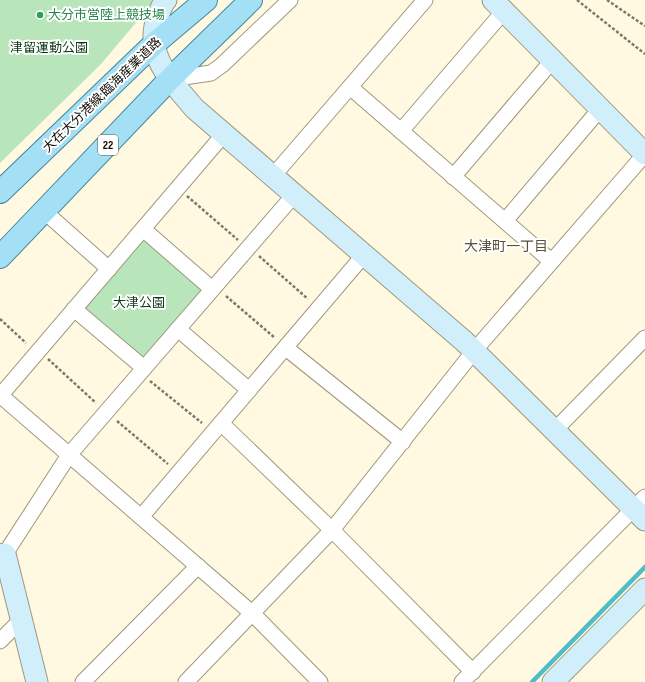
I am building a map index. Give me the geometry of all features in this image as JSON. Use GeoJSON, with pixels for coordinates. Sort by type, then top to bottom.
{"type":"FeatureCollection","features":[{"type":"Feature","properties":{"kind":"main road","name":"大在大分港線;臨海産業道路"},"geometry":{"type":"LineString","coordinates":[[0,192],[154,44],[206,0]]}},
{"type":"Feature","properties":{"kind":"main road","name":"22"},"geometry":{"type":"LineString","coordinates":[[0,257],[45,212],[170,79],[251,0]]}},
{"type":"Feature","properties":{"kind":"street"},"geometry":{"type":"LineString","coordinates":[[166,0],[156,22],[154,44],[158,62],[194,108],[474,351],[554,431],[641,509],[468,677],[332,530],[217,428]]}},
{"type":"Feature","properties":{"kind":"street"},"geometry":{"type":"LineString","coordinates":[[170,79],[212,73],[290,0]]}},
{"type":"Feature","properties":{"kind":"street"},"geometry":{"type":"LineString","coordinates":[[273,176],[425,0]]}},
{"type":"Feature","properties":{"kind":"street"},"geometry":{"type":"LineString","coordinates":[[186,682],[253,614],[332,530],[474,351],[645,154],[498,6],[401,131]]}},
{"type":"Feature","properties":{"kind":"street"},"geometry":{"type":"LineString","coordinates":[[453,177],[552,61]]}},
{"type":"Feature","properties":{"kind":"street"},"geometry":{"type":"LineString","coordinates":[[350,87],[551,262]]}},
{"type":"Feature","properties":{"kind":"street"},"geometry":{"type":"LineString","coordinates":[[505,221],[600,109]]}},
{"type":"Feature","properties":{"kind":"street"},"geometry":{"type":"LineString","coordinates":[[224,134],[0,395],[253,614],[320,682]]}},
{"type":"Feature","properties":{"kind":"street"},"geometry":{"type":"LineString","coordinates":[[37,682],[22,619],[3,555],[69,455],[294,195]]}},
{"type":"Feature","properties":{"kind":"street"},"geometry":{"type":"LineString","coordinates":[[45,212],[109,268]]}},
{"type":"Feature","properties":{"kind":"street"},"geometry":{"type":"LineString","coordinates":[[143,229],[213,288]]}},
{"type":"Feature","properties":{"kind":"street"},"geometry":{"type":"LineString","coordinates":[[141,517],[364,255]]}},
{"type":"Feature","properties":{"kind":"street"},"geometry":{"type":"LineString","coordinates":[[74,309],[142,370]]}},
{"type":"Feature","properties":{"kind":"street"},"geometry":{"type":"LineString","coordinates":[[178,329],[249,390]]}},
{"type":"Feature","properties":{"kind":"street"},"geometry":{"type":"LineString","coordinates":[[554,431],[645,338]]}},
{"type":"Feature","properties":{"kind":"street"},"geometry":{"type":"LineString","coordinates":[[286,348],[403,442]]}},
{"type":"Feature","properties":{"kind":"street"},"geometry":{"type":"LineString","coordinates":[[83,682],[198,566]]}},
{"type":"Feature","properties":{"kind":"street"},"geometry":{"type":"LineString","coordinates":[[554,682],[645,589]]}},
{"type":"Feature","properties":{"kind":"street"},"geometry":{"type":"LineString","coordinates":[[0,641],[22,619]]}},
{"type":"Feature","properties":{"kind":"path"},"geometry":{"type":"LineString","coordinates":[[577,0],[645,54]]}},
{"type":"Feature","properties":{"kind":"path"},"geometry":{"type":"LineString","coordinates":[[607,0],[645,26]]}},
{"type":"Feature","properties":{"kind":"path"},"geometry":{"type":"LineString","coordinates":[[178,188],[318,309]]}},
{"type":"Feature","properties":{"kind":"path"},"geometry":{"type":"LineString","coordinates":[[213,288],[286,348]]}},
{"type":"Feature","properties":{"kind":"path"},"geometry":{"type":"LineString","coordinates":[[0,319],[106,412],[179,473]]}},
{"type":"Feature","properties":{"kind":"path"},"geometry":{"type":"LineString","coordinates":[[142,370],[217,428]]}},
{"type":"Feature","properties":{"kind":"green space","name":"津留運動公園"},"geometry":{"type":"Polygon","coordinates":[[[0,0],[155,0],[101,64],[0,163],[0,0]]]}},
{"type":"Feature","properties":{"kind":"green space","name":"大津公園"},"geometry":{"type":"Polygon","coordinates":[[[145,240],[201,288],[201,294],[147,357],[140,359],[85,310],[84,304],[139,241],[145,240]]]}},
{"type":"Feature","properties":{"kind":"waterway"},"geometry":{"type":"LineString","coordinates":[[532,682],[645,567]]}},
{"type":"Feature","properties":{"kind":"place","name":"大分市営陸上競技場"},"geometry":{"type":"Point","coordinates":[40,15]}},
{"type":"Feature","properties":{"kind":"district","name":"大津町一丁目"},"geometry":{"type":"Point","coordinates":[506,246]}}]}
